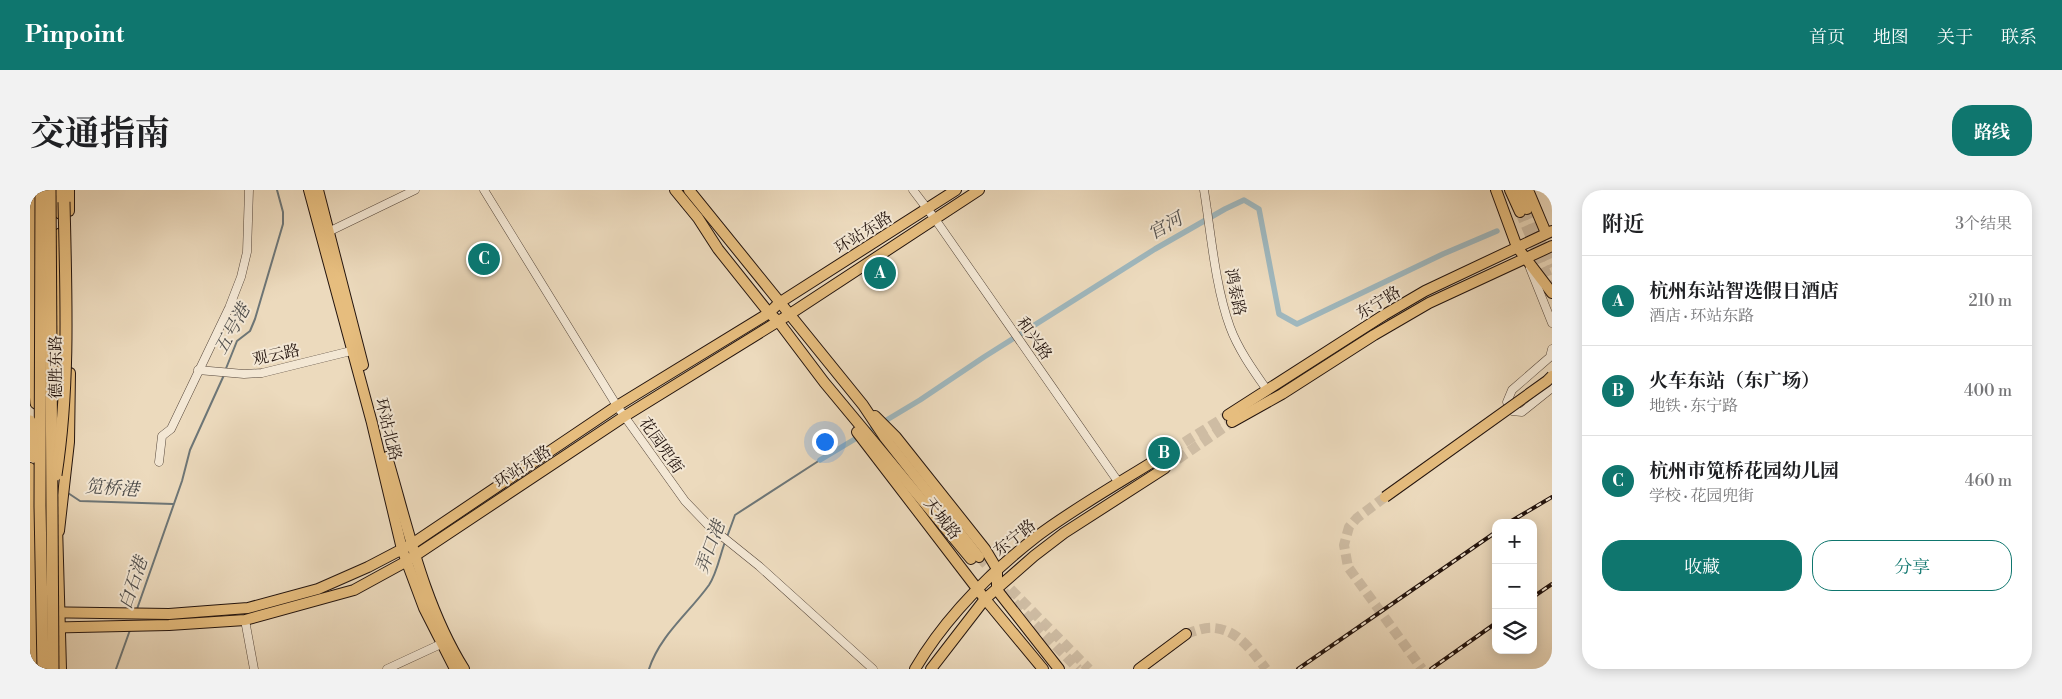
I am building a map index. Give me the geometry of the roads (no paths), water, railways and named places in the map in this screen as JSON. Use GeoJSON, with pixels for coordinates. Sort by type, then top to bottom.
{"type":"FeatureCollection","features":[{"type":"Feature","properties":{"kind":"highway"},"geometry":{"type":"LineString","coordinates":[[30,190],[34,418],[53,505]]}},
{"type":"Feature","properties":{"kind":"highway"},"geometry":{"type":"LineString","coordinates":[[41,190],[53,505]]}},
{"type":"Feature","properties":{"kind":"highway"},"geometry":{"type":"LineString","coordinates":[[50,190],[53,669]]}},
{"type":"Feature","properties":{"kind":"highway"},"geometry":{"type":"LineString","coordinates":[[56,415],[59,359],[60,190]]}},
{"type":"Feature","properties":{"kind":"highway"},"geometry":{"type":"LineString","coordinates":[[42,669],[53,505],[65,384],[64,196]]}},
{"type":"Feature","properties":{"kind":"main road","name":"德胜东路"},"geometry":{"type":"LineString","coordinates":[[33,669],[34,483],[36,458],[34,418],[36,190]]}},
{"type":"Feature","properties":{"kind":"main road","name":"德胜东路"},"geometry":{"type":"LineString","coordinates":[[55,190],[56,471],[53,505],[58,542],[62,669]]}},
{"type":"Feature","properties":{"kind":"main road","name":"德胜东路"},"geometry":{"type":"LineString","coordinates":[[53,505],[66,479],[70,404],[69,190]]}},
{"type":"Feature","properties":{"kind":"main road","name":"环站北路"},"geometry":{"type":"LineString","coordinates":[[309,190],[325,234]]}},
{"type":"Feature","properties":{"kind":"main road","name":"环站北路"},"geometry":{"type":"LineString","coordinates":[[318,190],[325,234],[355,350],[402,549],[411,558],[464,669]]}},
{"type":"Feature","properties":{"kind":"main road","name":"天城路"},"geometry":{"type":"LineString","coordinates":[[675,190],[698,218],[718,249],[769,313],[778,321],[855,425],[975,558],[887,434],[882,422],[863,405]]}},
{"type":"Feature","properties":{"kind":"main road","name":"天城路"},"geometry":{"type":"LineString","coordinates":[[689,190],[870,416],[985,549],[997,569]]}},
{"type":"Feature","properties":{"kind":"main road","name":"环站东路"},"geometry":{"type":"LineString","coordinates":[[33,612],[162,614],[248,608],[318,589],[368,567],[412,544],[617,406],[769,313],[779,303],[956,190]]}},
{"type":"Feature","properties":{"kind":"main road","name":"环站东路"},"geometry":{"type":"LineString","coordinates":[[33,628],[157,625],[245,620],[354,590],[411,558],[625,416],[790,314],[979,190]]}},
{"type":"Feature","properties":{"kind":"main road"},"geometry":{"type":"LineString","coordinates":[[1496,190],[1517,247],[1552,293]]}},
{"type":"Feature","properties":{"kind":"main road"},"geometry":{"type":"LineString","coordinates":[[1510,190],[1524,211],[1519,190]]}},
{"type":"Feature","properties":{"kind":"main road"},"geometry":{"type":"LineString","coordinates":[[1528,190],[1549,232]]}},
{"type":"Feature","properties":{"kind":"main road","name":"东宁路"},"geometry":{"type":"LineString","coordinates":[[1549,232],[1425,291],[1267,390],[1230,418],[1282,394],[1374,335],[1429,303],[1551,248]]}},
{"type":"Feature","properties":{"kind":"main road","name":"环站北路"},"geometry":{"type":"LineString","coordinates":[[355,350],[412,544],[411,558],[424,608],[455,669]]}},
{"type":"Feature","properties":{"kind":"main road"},"geometry":{"type":"LineString","coordinates":[[1385,497],[1552,376]]}},
{"type":"Feature","properties":{"kind":"main road","name":"天城路"},"geometry":{"type":"LineString","coordinates":[[871,444],[985,599],[1043,669]]}},
{"type":"Feature","properties":{"kind":"main road","name":"东宁路"},"geometry":{"type":"LineString","coordinates":[[915,669],[950,620],[997,569],[1037,536],[1159,458]]}},
{"type":"Feature","properties":{"kind":"main road","name":"德胜东路"},"geometry":{"type":"LineString","coordinates":[[30,468],[34,483]]}},
{"type":"Feature","properties":{"kind":"main road","name":"东宁路"},"geometry":{"type":"LineString","coordinates":[[930,669],[985,599],[1034,556],[1064,533],[1166,468]]}},
{"type":"Feature","properties":{"kind":"main road"},"geometry":{"type":"LineString","coordinates":[[997,569],[997,590],[1059,669]]}},
{"type":"Feature","properties":{"kind":"main road"},"geometry":{"type":"LineString","coordinates":[[1139,669],[1186,634]]}},
{"type":"Feature","properties":{"kind":"street"},"geometry":{"type":"LineString","coordinates":[[159,462],[162,436],[171,429],[229,308],[241,277],[247,252],[250,190]]}},
{"type":"Feature","properties":{"kind":"street"},"geometry":{"type":"LineString","coordinates":[[325,234],[415,190]]}},
{"type":"Feature","properties":{"kind":"street","name":"花园兜街"},"geometry":{"type":"LineString","coordinates":[[484,190],[617,406],[685,501],[708,525],[873,669]]}},
{"type":"Feature","properties":{"kind":"street","name":"和兴路"},"geometry":{"type":"LineString","coordinates":[[912,190],[935,219],[1119,484]]}},
{"type":"Feature","properties":{"kind":"street","name":"鸿泰路"},"geometry":{"type":"LineString","coordinates":[[1204,193],[1218,278],[1230,327],[1249,364],[1267,390]]}},
{"type":"Feature","properties":{"kind":"street"},"geometry":{"type":"LineString","coordinates":[[1549,232],[1551,248]]}},
{"type":"Feature","properties":{"kind":"street"},"geometry":{"type":"LineString","coordinates":[[1527,259],[1552,323]]}},
{"type":"Feature","properties":{"kind":"street"},"geometry":{"type":"LineString","coordinates":[[1552,349],[1550,357],[1512,390],[1507,402],[1512,411],[1522,412],[1552,388]]}},
{"type":"Feature","properties":{"kind":"street","name":"观云路"},"geometry":{"type":"LineString","coordinates":[[198,370],[244,374],[262,373],[355,350]]}},
{"type":"Feature","properties":{"kind":"street"},"geometry":{"type":"LineString","coordinates":[[245,620],[254,669]]}},
{"type":"Feature","properties":{"kind":"street"},"geometry":{"type":"LineString","coordinates":[[387,669],[441,644]]}},
{"type":"Feature","properties":{"kind":"waterway","name":"五号港"},"geometry":{"type":"LineString","coordinates":[[225,371],[237,341],[250,331],[255,319],[283,224],[283,212],[277,190]]}},
{"type":"Feature","properties":{"kind":"waterway","name":"官河"},"geometry":{"type":"LineString","coordinates":[[820,460],[920,400],[984,357],[1155,249],[1244,200],[1259,209],[1279,314],[1297,324],[1443,254],[1497,231]]}},
{"type":"Feature","properties":{"kind":"waterway","name":"五号港"},"geometry":{"type":"LineString","coordinates":[[137,609],[182,481],[190,450],[224,375]]}},
{"type":"Feature","properties":{"kind":"waterway","name":"弄口港"},"geometry":{"type":"LineString","coordinates":[[727,537],[735,515],[820,460]]}},
{"type":"Feature","properties":{"kind":"waterway","name":"笕桥港"},"geometry":{"type":"LineString","coordinates":[[68,493],[80,501],[173,504]]}},
{"type":"Feature","properties":{"kind":"waterway","name":"弄口港"},"geometry":{"type":"LineString","coordinates":[[649,669],[660,645],[712,580],[725,542]]}},
{"type":"Feature","properties":{"kind":"waterway","name":"白石港"},"geometry":{"type":"LineString","coordinates":[[116,669],[130,630]]}},
{"type":"Feature","properties":{"kind":"tunnel"},"geometry":{"type":"LineString","coordinates":[[1527,209],[1552,267]]}},
{"type":"Feature","properties":{"kind":"tunnel"},"geometry":{"type":"LineString","coordinates":[[1520,212],[1552,287]]}},
{"type":"Feature","properties":{"kind":"tunnel"},"geometry":{"type":"LineString","coordinates":[[1159,458],[1228,415]]}},
{"type":"Feature","properties":{"kind":"tunnel"},"geometry":{"type":"LineString","coordinates":[[1165,468],[1232,422]]}},
{"type":"Feature","properties":{"kind":"tunnel"},"geometry":{"type":"LineString","coordinates":[[1385,497],[1357,518],[1349,527],[1344,545],[1348,567],[1422,669]]}},
{"type":"Feature","properties":{"kind":"tunnel"},"geometry":{"type":"LineString","coordinates":[[979,557],[1089,669]]}},
{"type":"Feature","properties":{"kind":"tunnel"},"geometry":{"type":"LineString","coordinates":[[1004,592],[1078,669]]}},
{"type":"Feature","properties":{"kind":"tunnel"},"geometry":{"type":"LineString","coordinates":[[1186,634],[1211,628],[1230,633],[1244,642],[1266,669]]}},
{"type":"Feature","properties":{"kind":"railway"},"geometry":{"type":"LineString","coordinates":[[1515,519],[1552,497]]}},
{"type":"Feature","properties":{"kind":"railway"},"geometry":{"type":"LineString","coordinates":[[1298,669],[1492,535]]}},
{"type":"Feature","properties":{"kind":"railway"},"geometry":{"type":"LineString","coordinates":[[1537,594],[1552,584]]}},
{"type":"Feature","properties":{"kind":"railway"},"geometry":{"type":"LineString","coordinates":[[1431,669],[1492,626]]}},
{"type":"Feature","properties":{"kind":"place","name":"杭州市笕桥花园幼儿园"},"geometry":{"type":"Point","coordinates":[484,259]}},
{"type":"Feature","properties":{"kind":"place","name":"杭州东站智选假日酒店"},"geometry":{"type":"Point","coordinates":[880,273]}},
{"type":"Feature","properties":{"kind":"place","name":"火车东站（东广场）"},"geometry":{"type":"Point","coordinates":[1164,453]}}]}
